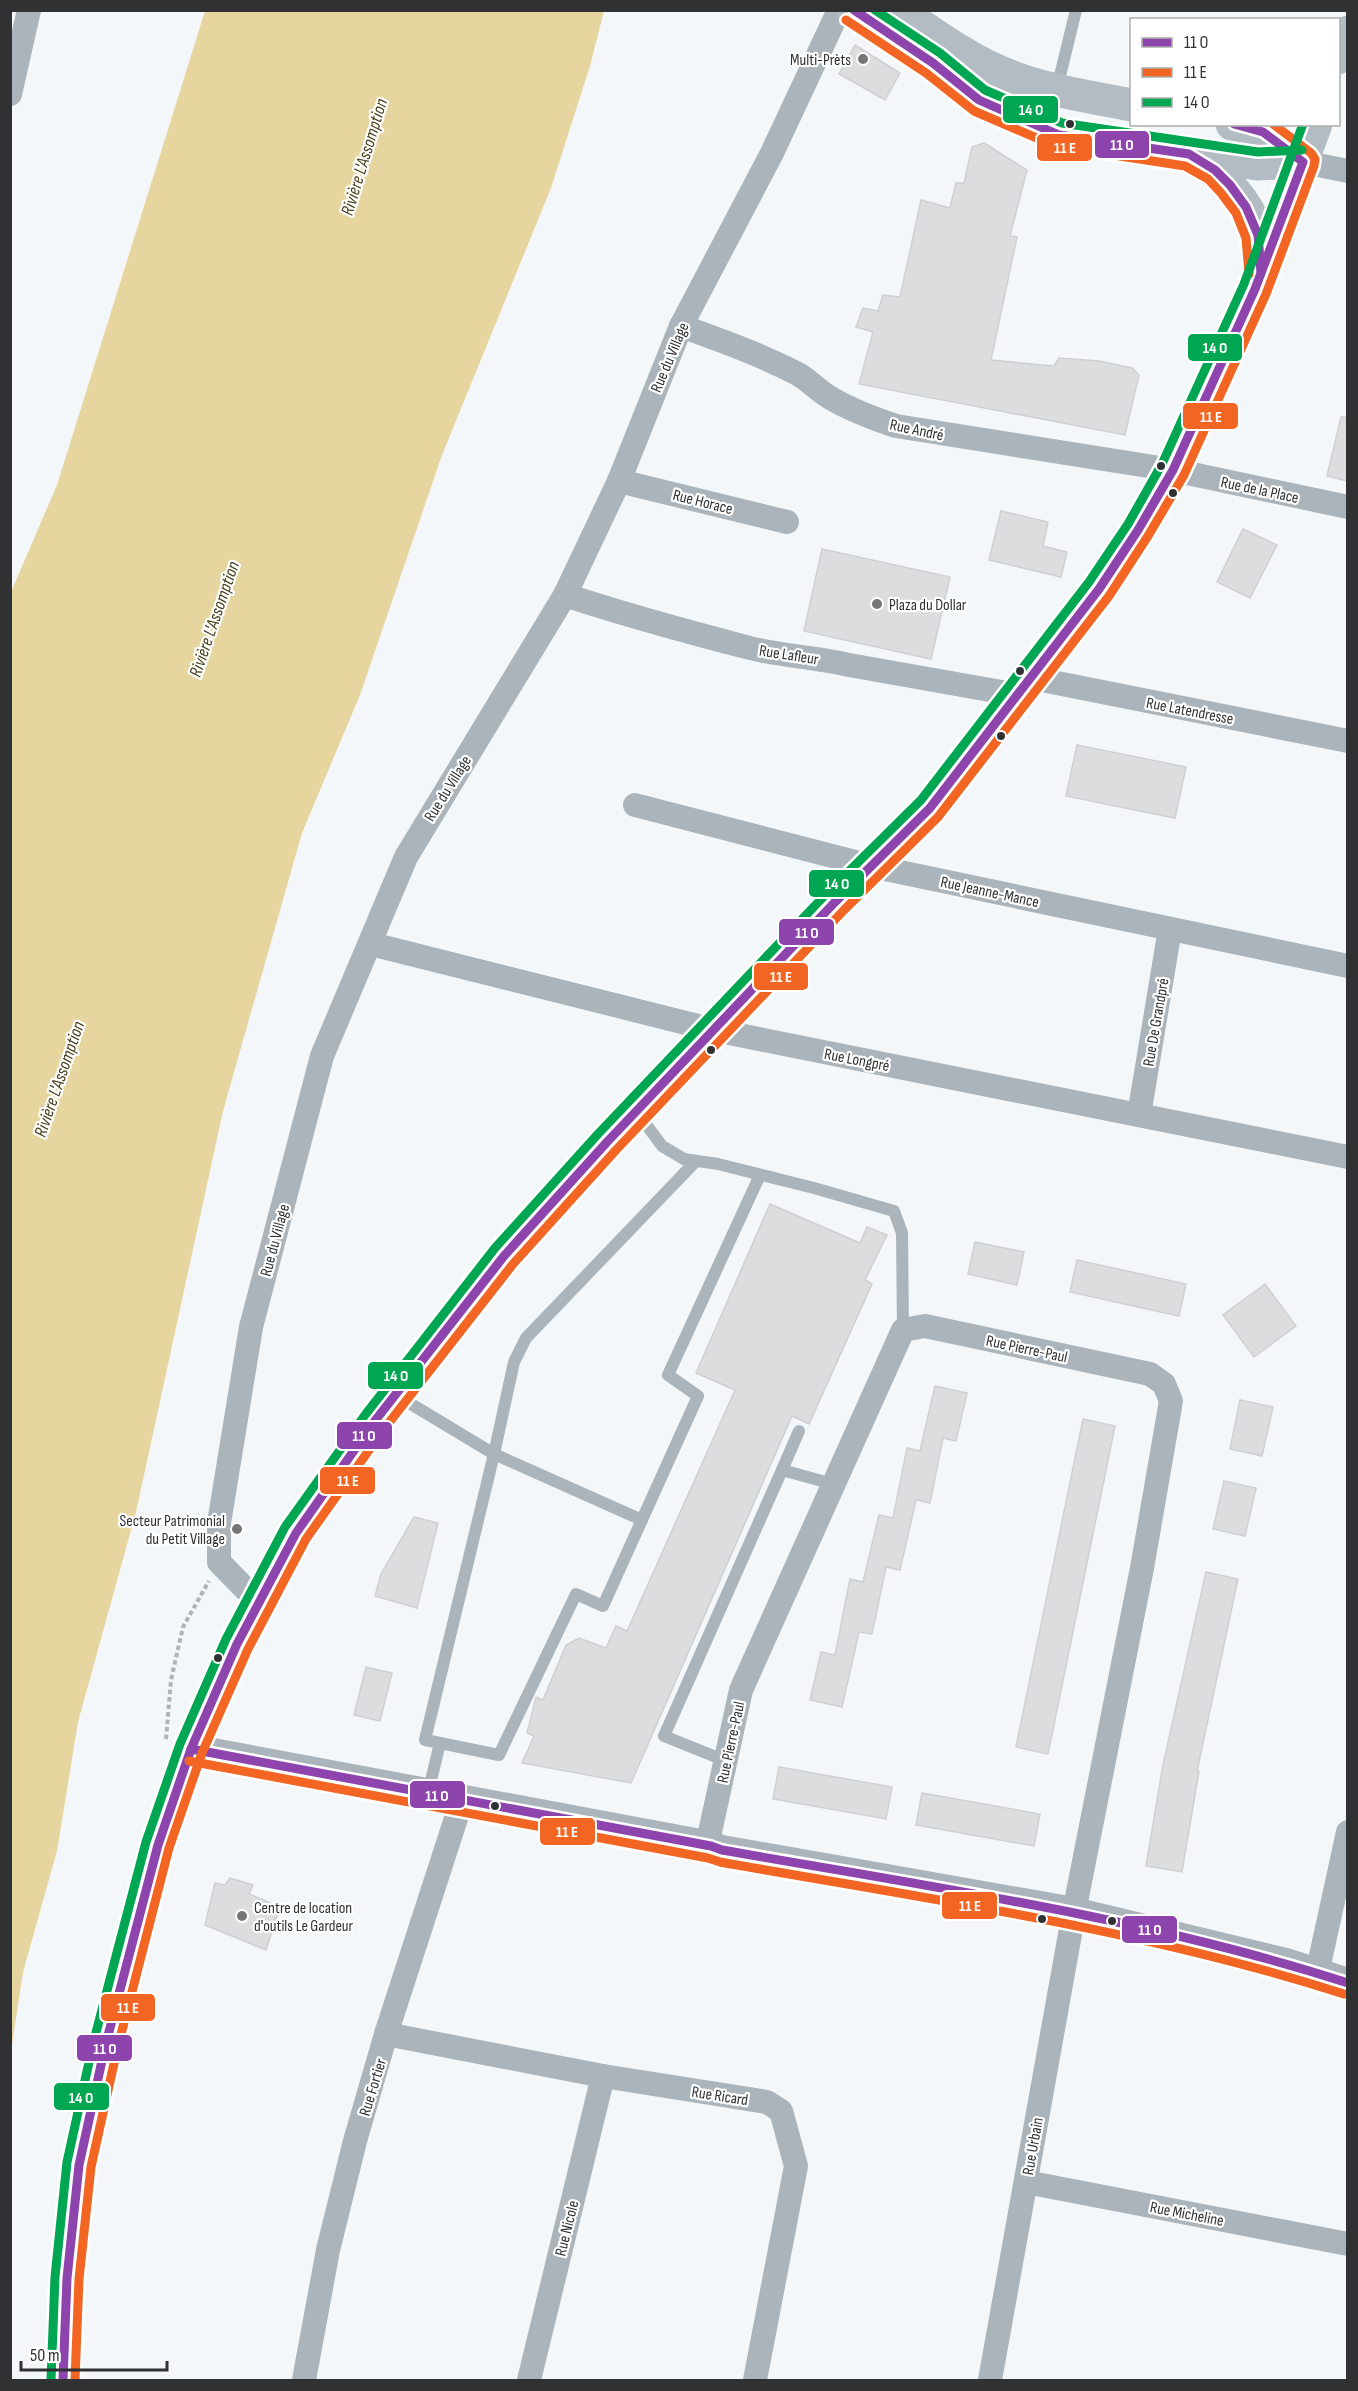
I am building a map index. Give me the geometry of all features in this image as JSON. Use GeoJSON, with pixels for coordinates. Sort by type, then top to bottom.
{"type":"FeatureCollection","features":[{"type":"Feature","properties":{"kind":"main road"},"geometry":{"type":"LineString","coordinates":[[853,10],[933,63],[979,100],[1059,135],[1257,164],[1303,162]]}},
{"type":"Feature","properties":{"kind":"main road"},"geometry":{"type":"LineString","coordinates":[[898,10],[977,61],[1010,76],[1056,91],[1130,105]]}},
{"type":"Feature","properties":{"kind":"main road"},"geometry":{"type":"LineString","coordinates":[[1240,126],[1263,132],[1303,162]]}},
{"type":"Feature","properties":{"kind":"main road"},"geometry":{"type":"LineString","coordinates":[[63,2380],[67,2278],[79,2165],[105,2047],[158,1845],[178,1748],[260,1604],[296,1533],[395,1394],[504,1256],[836,900],[930,808],[1099,589],[1138,530],[1173,470],[1261,273],[1315,126]]}},
{"type":"Feature","properties":{"kind":"main road"},"geometry":{"type":"LineString","coordinates":[[1188,154],[1215,170],[1230,185],[1246,207],[1258,235],[1261,273]]}},
{"type":"Feature","properties":{"kind":"street"},"geometry":{"type":"LineString","coordinates":[[10,94],[29,10]]}},
{"type":"Feature","properties":{"kind":"street","name":"Rue du Village"},"geometry":{"type":"LineString","coordinates":[[219,1562],[219,1523],[252,1327],[322,1056],[406,857],[565,595],[619,481],[681,326],[772,153],[839,10]]}},
{"type":"Feature","properties":{"kind":"street"},"geometry":{"type":"LineString","coordinates":[[1303,162],[1347,171]]}},
{"type":"Feature","properties":{"kind":"street","name":"Rue André"},"geometry":{"type":"LineString","coordinates":[[681,326],[743,349],[798,374],[829,397],[857,413],[896,426],[1173,470]]}},
{"type":"Feature","properties":{"kind":"street","name":"Rue de la Place"},"geometry":{"type":"LineString","coordinates":[[1173,470],[1347,507]]}},
{"type":"Feature","properties":{"kind":"street","name":"Rue Horace"},"geometry":{"type":"LineString","coordinates":[[619,481],[787,522]]}},
{"type":"Feature","properties":{"kind":"street","name":"Rue Lafleur"},"geometry":{"type":"LineString","coordinates":[[565,595],[624,614],[752,648],[823,658],[849,665],[1025,687]]}},
{"type":"Feature","properties":{"kind":"street","name":"Rue Latendresse"},"geometry":{"type":"LineString","coordinates":[[1025,687],[1347,741]]}},
{"type":"Feature","properties":{"kind":"street","name":"Rue Jeanne-Mance"},"geometry":{"type":"LineString","coordinates":[[634,805],[871,866],[1347,966]]}},
{"type":"Feature","properties":{"kind":"street","name":"Rue De Grandpré"},"geometry":{"type":"LineString","coordinates":[[1139,1115],[1170,929]]}},
{"type":"Feature","properties":{"kind":"street","name":"Rue Longpré"},"geometry":{"type":"LineString","coordinates":[[370,944],[714,1030],[1347,1157]]}},
{"type":"Feature","properties":{"kind":"street","name":"Rue Pierre-Paul"},"geometry":{"type":"LineString","coordinates":[[711,1846],[710,1832],[741,1690],[903,1330],[925,1326],[1150,1374],[1164,1384],[1171,1401],[1142,1568],[1074,1912]]}},
{"type":"Feature","properties":{"kind":"street"},"geometry":{"type":"LineString","coordinates":[[219,1562],[260,1604]]}},
{"type":"Feature","properties":{"kind":"street"},"geometry":{"type":"LineString","coordinates":[[178,1748],[711,1846],[722,1850],[1074,1912],[1286,1963],[1347,1983]]}},
{"type":"Feature","properties":{"kind":"street","name":"Rue Fortier"},"geometry":{"type":"LineString","coordinates":[[304,2380],[328,2250],[355,2141],[386,2034],[462,1800]]}},
{"type":"Feature","properties":{"kind":"street"},"geometry":{"type":"LineString","coordinates":[[1317,1974],[1347,1832]]}},
{"type":"Feature","properties":{"kind":"street","name":"Rue Urbain"},"geometry":{"type":"LineString","coordinates":[[990,2380],[1074,1912]]}},
{"type":"Feature","properties":{"kind":"street","name":"Rue Ricard"},"geometry":{"type":"LineString","coordinates":[[386,2034],[603,2076],[767,2102],[781,2111],[796,2166],[755,2380]]}},
{"type":"Feature","properties":{"kind":"street","name":"Rue Nicole"},"geometry":{"type":"LineString","coordinates":[[529,2380],[603,2076]]}},
{"type":"Feature","properties":{"kind":"street","name":"Rue Micheline"},"geometry":{"type":"LineString","coordinates":[[1026,2182],[1347,2244]]}},
{"type":"Feature","properties":{"kind":"lane"},"geometry":{"type":"LineString","coordinates":[[1056,91],[1076,10]]}},
{"type":"Feature","properties":{"kind":"lane"},"geometry":{"type":"LineString","coordinates":[[637,1112],[662,1146],[684,1159],[814,1188],[894,1211],[902,1233],[903,1330]]}},
{"type":"Feature","properties":{"kind":"lane"},"geometry":{"type":"LineString","coordinates":[[696,1161],[526,1338],[514,1362],[425,1740],[498,1755],[576,1594],[603,1606],[698,1396],[668,1375],[760,1175]]}},
{"type":"Feature","properties":{"kind":"lane"},"geometry":{"type":"LineString","coordinates":[[395,1394],[494,1454],[642,1520]]}},
{"type":"Feature","properties":{"kind":"lane"},"geometry":{"type":"LineString","coordinates":[[726,1761],[664,1736],[800,1431]]}},
{"type":"Feature","properties":{"kind":"lane"},"geometry":{"type":"LineString","coordinates":[[782,1470],[833,1484]]}},
{"type":"Feature","properties":{"kind":"lane"},"geometry":{"type":"LineString","coordinates":[[428,1793],[440,1743]]}},
{"type":"Feature","properties":{"kind":"path"},"geometry":{"type":"LineString","coordinates":[[178,1748],[171,1680],[183,1627],[219,1562]]}},
{"type":"Feature","properties":{"kind":"water","name":"Rivière L'Assomption"},"geometry":{"type":"Polygon","coordinates":[[[205,11],[604,11],[590,66],[551,188],[442,455],[360,695],[302,833],[223,1111],[136,1512],[78,1722],[57,1851],[23,1972],[11,2051],[11,592],[57,485],[205,11]]]}},
{"type":"Feature","properties":{"kind":"building","name":"Multi-Prèts"},"geometry":{"type":"Polygon","coordinates":[[[855,45],[900,73],[885,100],[839,74],[855,45]]]}},
{"type":"Feature","properties":{"kind":"building"},"geometry":{"type":"Polygon","coordinates":[[[984,143],[1027,170],[1010,236],[1017,237],[991,360],[1054,366],[1059,358],[1099,361],[1132,368],[1139,375],[1125,435],[859,384],[873,332],[856,327],[863,308],[878,311],[883,295],[900,297],[921,200],[950,208],[956,183],[964,183],[972,147],[984,143]]]}},
{"type":"Feature","properties":{"kind":"building"},"geometry":{"type":"Polygon","coordinates":[[[1341,417],[1347,417],[1347,481],[1327,476],[1341,417]]]}},
{"type":"Feature","properties":{"kind":"building"},"geometry":{"type":"Polygon","coordinates":[[[1001,511],[1048,522],[1043,546],[1067,552],[1061,577],[989,560],[1001,511]]]}},
{"type":"Feature","properties":{"kind":"building"},"geometry":{"type":"Polygon","coordinates":[[[1243,529],[1277,545],[1250,598],[1217,582],[1243,529]]]}},
{"type":"Feature","properties":{"kind":"building","name":"Plaza du Dollar"},"geometry":{"type":"Polygon","coordinates":[[[822,549],[950,577],[931,659],[804,631],[822,549]]]}},
{"type":"Feature","properties":{"kind":"building"},"geometry":{"type":"Polygon","coordinates":[[[1077,745],[1186,767],[1175,818],[1066,796],[1077,745]]]}},
{"type":"Feature","properties":{"kind":"building"},"geometry":{"type":"Polygon","coordinates":[[[770,1204],[860,1243],[867,1227],[887,1235],[865,1280],[872,1284],[809,1424],[792,1416],[631,1783],[522,1763],[534,1736],[527,1733],[536,1697],[543,1700],[566,1645],[579,1638],[606,1648],[616,1626],[627,1631],[735,1390],[696,1373],[770,1204]]]}},
{"type":"Feature","properties":{"kind":"building"},"geometry":{"type":"Polygon","coordinates":[[[975,1242],[1024,1252],[1017,1285],[968,1274],[975,1242]]]}},
{"type":"Feature","properties":{"kind":"building"},"geometry":{"type":"Polygon","coordinates":[[[1077,1260],[1186,1284],[1179,1316],[1070,1292],[1077,1260]]]}},
{"type":"Feature","properties":{"kind":"building"},"geometry":{"type":"Polygon","coordinates":[[[1265,1284],[1296,1326],[1254,1357],[1223,1315],[1265,1284]]]}},
{"type":"Feature","properties":{"kind":"building"},"geometry":{"type":"Polygon","coordinates":[[[935,1386],[967,1393],[956,1441],[943,1438],[930,1503],[916,1500],[900,1570],[886,1567],[872,1634],[859,1632],[842,1707],[810,1700],[821,1652],[835,1655],[850,1579],[863,1582],[879,1515],[893,1518],[907,1448],[920,1451],[935,1386]]]}},
{"type":"Feature","properties":{"kind":"building"},"geometry":{"type":"Polygon","coordinates":[[[1240,1400],[1273,1407],[1262,1456],[1230,1449],[1240,1400]]]}},
{"type":"Feature","properties":{"kind":"building"},"geometry":{"type":"Polygon","coordinates":[[[1083,1419],[1115,1426],[1048,1754],[1016,1747],[1083,1419]]]}},
{"type":"Feature","properties":{"kind":"building"},"geometry":{"type":"Polygon","coordinates":[[[1224,1481],[1256,1488],[1245,1536],[1213,1529],[1224,1481]]]}},
{"type":"Feature","properties":{"kind":"building"},"geometry":{"type":"Polygon","coordinates":[[[414,1517],[438,1523],[417,1608],[375,1596],[381,1574],[414,1517]]]}},
{"type":"Feature","properties":{"kind":"building"},"geometry":{"type":"Polygon","coordinates":[[[1206,1572],[1238,1579],[1197,1771],[1199,1771],[1182,1872],[1146,1866],[1163,1765],[1206,1572]]]}},
{"type":"Feature","properties":{"kind":"building"},"geometry":{"type":"Polygon","coordinates":[[[366,1667],[392,1673],[380,1721],[354,1715],[366,1667]]]}},
{"type":"Feature","properties":{"kind":"building"},"geometry":{"type":"Polygon","coordinates":[[[779,1767],[892,1787],[886,1819],[773,1799],[779,1767]]]}},
{"type":"Feature","properties":{"kind":"building"},"geometry":{"type":"Polygon","coordinates":[[[922,1793],[1040,1814],[1034,1846],[916,1825],[922,1793]]]}},
{"type":"Feature","properties":{"kind":"building","name":"Centre de location d'outils Le Gardeur"},"geometry":{"type":"Polygon","coordinates":[[[230,1878],[253,1885],[249,1894],[280,1907],[266,1950],[205,1925],[215,1883],[225,1885],[230,1878]]]}},
{"type":"Feature","properties":{"kind":"transit line"},"geometry":{"type":"LineString","coordinates":[[854,10],[933,63],[979,100],[1059,135],[1189,154],[1215,170],[1230,185],[1246,207],[1258,235],[1261,273]]}},
{"type":"Feature","properties":{"kind":"transit line"},"geometry":{"type":"LineString","coordinates":[[875,10],[940,53],[985,90],[1062,123],[1258,152],[1302,150]]}},
{"type":"Feature","properties":{"kind":"transit line"},"geometry":{"type":"LineString","coordinates":[[846,20],[926,73],[974,111],[1055,146],[1185,166],[1208,179],[1236,213],[1246,238],[1249,274]]}},
{"type":"Feature","properties":{"kind":"transit line"},"geometry":{"type":"LineString","coordinates":[[63,2380],[67,2278],[79,2165],[105,2047],[158,1845],[191,1749],[237,1644],[296,1533],[374,1422],[504,1256],[607,1142],[836,901],[930,808],[1099,589],[1138,530],[1173,470],[1255,289],[1303,162],[1263,132],[1241,126]]}},
{"type":"Feature","properties":{"kind":"transit line"},"geometry":{"type":"LineString","coordinates":[[75,2380],[79,2279],[91,2167],[117,2050],[169,1848],[202,1753],[248,1649],[306,1539],[384,1429],[513,1264],[616,1150],[845,909],[938,817],[1109,596],[1184,475],[1266,294],[1314,166],[1315,159],[1311,153],[1276,126]]}},
{"type":"Feature","properties":{"kind":"transit line"},"geometry":{"type":"LineString","coordinates":[[51,2380],[55,2277],[67,2162],[93,2044],[146,1842],[180,1744],[226,1639],[285,1527],[365,1415],[495,1248],[598,1134],[827,893],[921,800],[1089,582],[1128,524],[1162,464],[1244,284],[1302,126]]}},
{"type":"Feature","properties":{"kind":"transit line"},"geometry":{"type":"LineString","coordinates":[[191,1749],[711,1846],[722,1850],[1037,1906],[1194,1940],[1348,1983]]}},
{"type":"Feature","properties":{"kind":"transit line"},"geometry":{"type":"LineString","coordinates":[[189,1761],[720,1862],[1113,1933],[1268,1971],[1344,1994]]}},
{"type":"Feature","properties":{"kind":"place","name":"Multi-Prèts"},"geometry":{"type":"Point","coordinates":[863,59]}},
{"type":"Feature","properties":{"kind":"place","name":"Plaza du Dollar"},"geometry":{"type":"Point","coordinates":[877,604]}},
{"type":"Feature","properties":{"kind":"place","name":"Secteur Patrimonial du Petit Village"},"geometry":{"type":"Point","coordinates":[237,1529]}},
{"type":"Feature","properties":{"kind":"place","name":"Centre de location d'outils Le Gardeur"},"geometry":{"type":"Point","coordinates":[242,1916]}}]}
